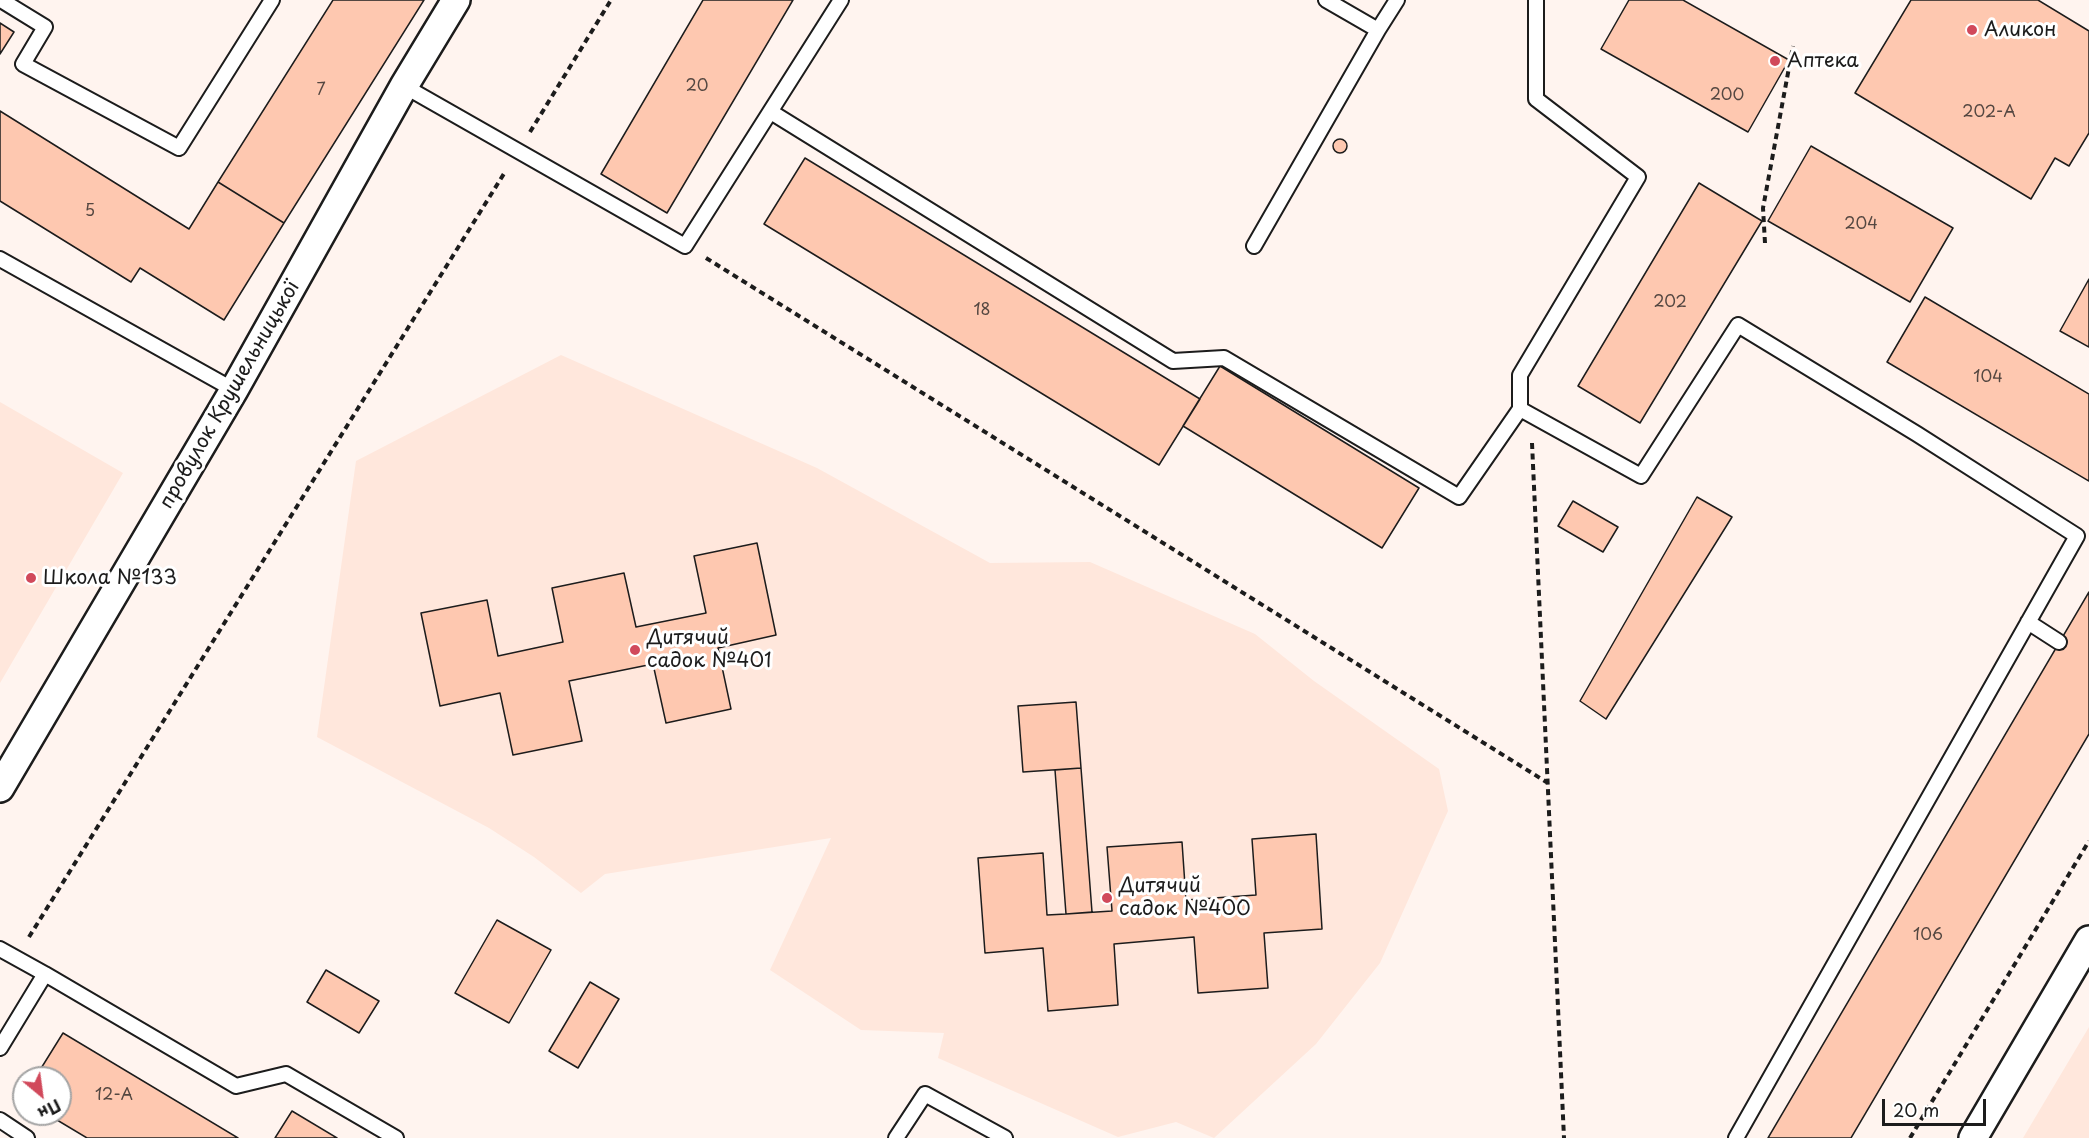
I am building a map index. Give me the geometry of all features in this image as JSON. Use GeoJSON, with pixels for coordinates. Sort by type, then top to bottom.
{"type":"FeatureCollection","features":[{"type":"Feature","properties":{"kind":"street","name":"провулок Крушельницької"},"geometry":{"type":"LineString","coordinates":[[0,788],[234,390],[404,86],[456,0]]}},
{"type":"Feature","properties":{"kind":"street"},"geometry":{"type":"LineString","coordinates":[[1973,1138],[2089,940]]}},
{"type":"Feature","properties":{"kind":"lane"},"geometry":{"type":"LineString","coordinates":[[1,0],[45,27],[23,64],[179,148],[272,0]]}},
{"type":"Feature","properties":{"kind":"lane"},"geometry":{"type":"LineString","coordinates":[[404,86],[685,246],[841,0]]}},
{"type":"Feature","properties":{"kind":"lane"},"geometry":{"type":"LineString","coordinates":[[1326,0],[1378,30]]}},
{"type":"Feature","properties":{"kind":"lane"},"geometry":{"type":"LineString","coordinates":[[1254,246],[1397,0]]}},
{"type":"Feature","properties":{"kind":"lane"},"geometry":{"type":"LineString","coordinates":[[771,112],[1173,361],[1224,358],[1459,497],[1525,412],[1520,375],[1638,177],[1536,99],[1536,0]]}},
{"type":"Feature","properties":{"kind":"lane"},"geometry":{"type":"LineString","coordinates":[[0,259],[234,390]]}},
{"type":"Feature","properties":{"kind":"lane"},"geometry":{"type":"LineString","coordinates":[[1525,412],[1641,476],[1738,325],[1917,434],[2077,536],[1736,1138]]}},
{"type":"Feature","properties":{"kind":"lane"},"geometry":{"type":"LineString","coordinates":[[2028,621],[2059,642]]}},
{"type":"Feature","properties":{"kind":"lane"},"geometry":{"type":"LineString","coordinates":[[0,949],[236,1086],[286,1074],[396,1138]]}},
{"type":"Feature","properties":{"kind":"lane"},"geometry":{"type":"LineString","coordinates":[[0,1048],[45,974]]}},
{"type":"Feature","properties":{"kind":"lane"},"geometry":{"type":"LineString","coordinates":[[896,1138],[925,1094],[1005,1138]]}},
{"type":"Feature","properties":{"kind":"lane"},"geometry":{"type":"LineString","coordinates":[[0,1120],[27,1138]]}},
{"type":"Feature","properties":{"kind":"path"},"geometry":{"type":"LineString","coordinates":[[16,957],[611,0]]}},
{"type":"Feature","properties":{"kind":"path"},"geometry":{"type":"LineString","coordinates":[[1765,243],[1763,208],[1793,46]]}},
{"type":"Feature","properties":{"kind":"path"},"geometry":{"type":"LineString","coordinates":[[685,246],[1548,783]]}},
{"type":"Feature","properties":{"kind":"path"},"geometry":{"type":"LineString","coordinates":[[1525,412],[1548,783],[1564,1138]]}},
{"type":"Feature","properties":{"kind":"path"},"geometry":{"type":"LineString","coordinates":[[1910,1138],[2089,841]]}},
{"type":"Feature","properties":{"kind":"shaded area"},"geometry":{"type":"Polygon","coordinates":[[[561,355],[817,468],[990,563],[1090,562],[1255,634],[1314,681],[1439,769],[1448,811],[1380,963],[1316,1044],[1214,1138],[1176,1122],[1118,1137],[938,1058],[944,1033],[861,1030],[770,970],[831,838],[605,874],[581,893],[534,857],[489,828],[317,737],[356,461],[561,355]]]}},
{"type":"Feature","properties":{"kind":"shaded area","name":"Школа №133"},"geometry":{"type":"Polygon","coordinates":[[[0,402],[123,473],[0,683],[0,402]]]}},
{"type":"Feature","properties":{"kind":"shaded area"},"geometry":{"type":"Polygon","coordinates":[[[2089,1027],[2089,1138],[2023,1138],[2089,1027]]]}},
{"type":"Feature","properties":{"kind":"building"},"geometry":{"type":"Polygon","coordinates":[[[333,0],[424,0],[284,223],[218,182],[333,0]]]}},
{"type":"Feature","properties":{"kind":"building"},"geometry":{"type":"Polygon","coordinates":[[[703,0],[793,0],[667,213],[601,174],[703,0]]]}},
{"type":"Feature","properties":{"kind":"building"},"geometry":{"type":"Polygon","coordinates":[[[1629,0],[1683,0],[1789,60],[1748,132],[1601,49],[1629,0]]]}},
{"type":"Feature","properties":{"kind":"building"},"geometry":{"type":"Polygon","coordinates":[[[1911,0],[2038,0],[2089,31],[2089,133],[2069,166],[2055,158],[2031,199],[1855,93],[1911,0]]]}},
{"type":"Feature","properties":{"kind":"building"},"geometry":{"type":"Polygon","coordinates":[[[0,23],[14,32],[0,54],[0,23]]]}},
{"type":"Feature","properties":{"kind":"building"},"geometry":{"type":"Polygon","coordinates":[[[0,111],[189,229],[218,182],[284,223],[224,320],[140,268],[131,282],[0,201],[0,111]]]}},
{"type":"Feature","properties":{"kind":"building"},"geometry":{"type":"Polygon","coordinates":[[[1340,139],[1345,141],[1347,146],[1345,151],[1340,153],[1335,151],[1333,146],[1335,141],[1340,139]]]}},
{"type":"Feature","properties":{"kind":"building"},"geometry":{"type":"Polygon","coordinates":[[[1811,146],[1953,228],[1910,302],[1768,221],[1811,146]]]}},
{"type":"Feature","properties":{"kind":"building"},"geometry":{"type":"Polygon","coordinates":[[[805,158],[1200,399],[1159,465],[764,224],[805,158]]]}},
{"type":"Feature","properties":{"kind":"building"},"geometry":{"type":"Polygon","coordinates":[[[1699,183],[1762,221],[1640,423],[1578,386],[1699,183]]]}},
{"type":"Feature","properties":{"kind":"building"},"geometry":{"type":"Polygon","coordinates":[[[2089,279],[2089,347],[2060,331],[2089,279]]]}},
{"type":"Feature","properties":{"kind":"building"},"geometry":{"type":"Polygon","coordinates":[[[1925,297],[2089,394],[2089,481],[1887,362],[1925,297]]]}},
{"type":"Feature","properties":{"kind":"building"},"geometry":{"type":"Polygon","coordinates":[[[1220,366],[1419,488],[1382,548],[1183,426],[1220,366]]]}},
{"type":"Feature","properties":{"kind":"building"},"geometry":{"type":"Polygon","coordinates":[[[1697,497],[1732,517],[1606,719],[1580,701],[1697,497]]]}},
{"type":"Feature","properties":{"kind":"building"},"geometry":{"type":"Polygon","coordinates":[[[1573,501],[1618,527],[1603,552],[1558,526],[1573,501]]]}},
{"type":"Feature","properties":{"kind":"building"},"geometry":{"type":"Polygon","coordinates":[[[757,543],[776,635],[718,648],[731,709],[666,723],[653,664],[569,681],[582,741],[513,755],[500,693],[440,706],[421,613],[487,600],[498,656],[563,642],[552,588],[624,573],[636,627],[706,613],[694,556],[757,543]]]}},
{"type":"Feature","properties":{"kind":"building"},"geometry":{"type":"Polygon","coordinates":[[[2089,592],[2089,734],[1851,1138],[1768,1138],[2089,592]]]}},
{"type":"Feature","properties":{"kind":"building"},"geometry":{"type":"Polygon","coordinates":[[[1076,702],[1081,768],[1023,772],[1018,706],[1076,702]]]}},
{"type":"Feature","properties":{"kind":"building"},"geometry":{"type":"Polygon","coordinates":[[[1081,768],[1092,912],[1066,914],[1055,770],[1081,768]]]}},
{"type":"Feature","properties":{"kind":"building"},"geometry":{"type":"Polygon","coordinates":[[[1316,834],[1322,929],[1264,933],[1268,988],[1198,993],[1194,937],[1114,944],[1118,1005],[1048,1011],[1043,948],[985,953],[978,858],[1043,853],[1047,915],[1112,911],[1107,847],[1182,842],[1186,900],[1256,895],[1252,839],[1316,834]]]}},
{"type":"Feature","properties":{"kind":"building"},"geometry":{"type":"Polygon","coordinates":[[[497,920],[551,950],[509,1023],[455,993],[497,920]]]}},
{"type":"Feature","properties":{"kind":"building"},"geometry":{"type":"Polygon","coordinates":[[[326,970],[379,1001],[359,1033],[307,1002],[326,970]]]}},
{"type":"Feature","properties":{"kind":"building"},"geometry":{"type":"Polygon","coordinates":[[[590,982],[619,999],[578,1068],[549,1051],[590,982]]]}},
{"type":"Feature","properties":{"kind":"building"},"geometry":{"type":"Polygon","coordinates":[[[63,1033],[238,1138],[87,1138],[67,1126],[72,1126],[72,1066],[42,1066],[63,1033]]]}},
{"type":"Feature","properties":{"kind":"building"},"geometry":{"type":"Polygon","coordinates":[[[292,1111],[337,1138],[275,1138],[292,1111]]]}},
{"type":"Feature","properties":{"kind":"place","name":"Аликон"},"geometry":{"type":"Point","coordinates":[1972,30]}},
{"type":"Feature","properties":{"kind":"place","name":"Аптека"},"geometry":{"type":"Point","coordinates":[1775,61]}},
{"type":"Feature","properties":{"kind":"place","name":"Школа №133"},"geometry":{"type":"Point","coordinates":[31,578]}},
{"type":"Feature","properties":{"kind":"place","name":"Дитячий садок №401"},"geometry":{"type":"Point","coordinates":[635,650]}},
{"type":"Feature","properties":{"kind":"place","name":"Дитячий садок №400"},"geometry":{"type":"Point","coordinates":[1107,898]}}]}
